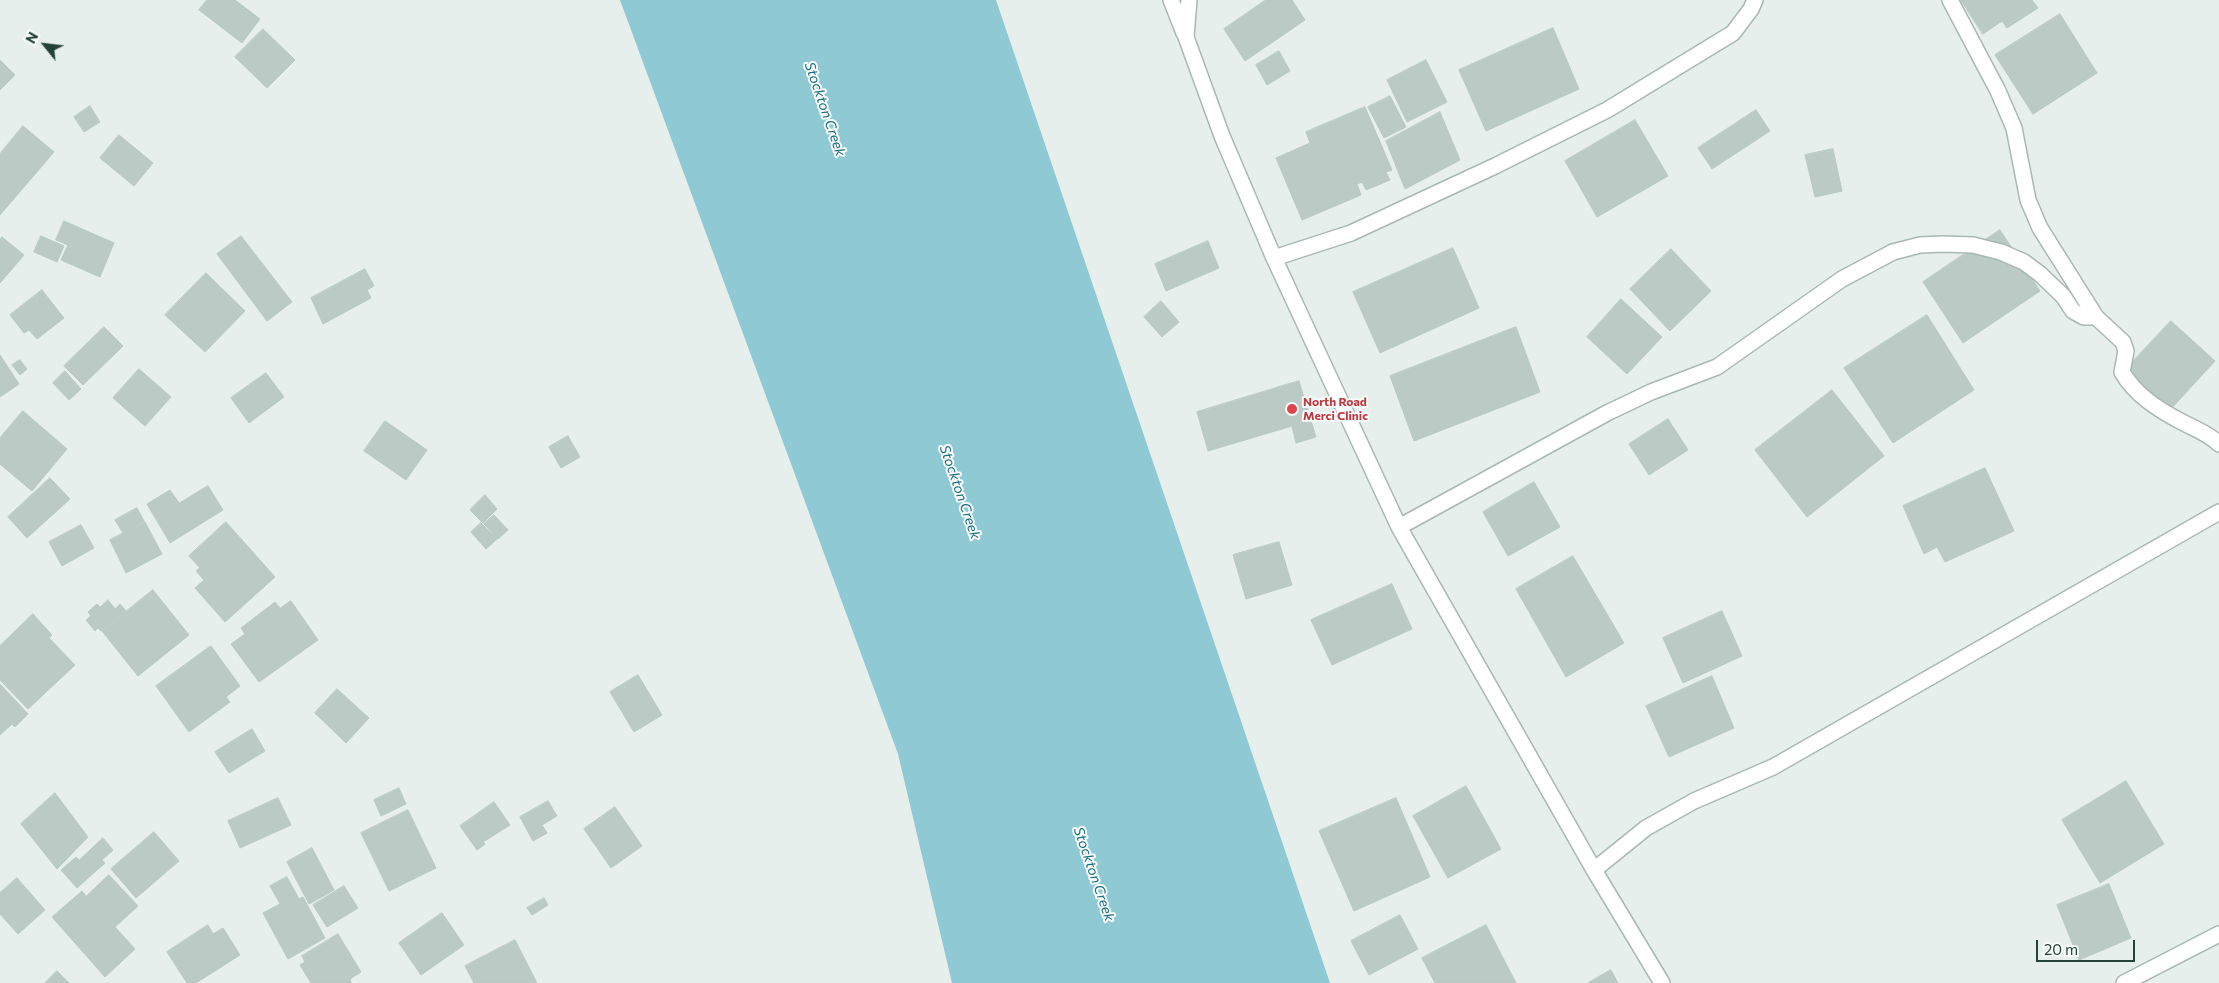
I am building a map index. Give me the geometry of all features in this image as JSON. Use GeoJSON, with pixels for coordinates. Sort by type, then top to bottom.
{"type":"FeatureCollection","features":[{"type":"Feature","properties":{"kind":"street"},"geometry":{"type":"LineString","coordinates":[[1171,0],[1222,136],[1274,258],[1398,527],[1594,870],[1662,983]]}},
{"type":"Feature","properties":{"kind":"street"},"geometry":{"type":"LineString","coordinates":[[1186,37],[1189,0]]}},
{"type":"Feature","properties":{"kind":"street"},"geometry":{"type":"LineString","coordinates":[[1274,258],[1351,234],[1486,171],[1607,110],[1733,33],[1751,9],[1755,0]]}},
{"type":"Feature","properties":{"kind":"street"},"geometry":{"type":"LineString","coordinates":[[1950,0],[1994,82],[2014,128],[2028,200],[2040,228],[2096,317],[2123,342],[2126,351],[2122,372],[2140,394],[2159,410],[2204,432],[2219,444]]}},
{"type":"Feature","properties":{"kind":"street"},"geometry":{"type":"LineString","coordinates":[[1398,527],[1607,413],[1651,392],[1717,367],[1842,279],[1893,252],[1920,245],[1943,244],[1973,245],[2001,252],[2024,262],[2040,274],[2063,296],[2073,311],[2084,318],[2096,317]]}},
{"type":"Feature","properties":{"kind":"street"},"geometry":{"type":"LineString","coordinates":[[1594,870],[1654,824],[1694,801],[1773,767],[2219,512]]}},
{"type":"Feature","properties":{"kind":"street"},"geometry":{"type":"LineString","coordinates":[[2124,983],[2219,934]]}},
{"type":"Feature","properties":{"kind":"water","name":"Stockton Creek"},"geometry":{"type":"Polygon","coordinates":[[[620,0],[996,0],[1330,983],[952,983],[898,754],[620,0]]]}},
{"type":"Feature","properties":{"kind":"building"},"geometry":{"type":"Polygon","coordinates":[[[207,0],[235,0],[260,19],[242,43],[199,10],[207,0]]]}},
{"type":"Feature","properties":{"kind":"building"},"geometry":{"type":"Polygon","coordinates":[[[1266,0],[1292,0],[1305,20],[1245,61],[1224,29],[1266,0]]]}},
{"type":"Feature","properties":{"kind":"building"},"geometry":{"type":"Polygon","coordinates":[[[1961,0],[2032,0],[2038,8],[2007,28],[2002,21],[1983,34],[1961,0]]]}},
{"type":"Feature","properties":{"kind":"building"},"geometry":{"type":"Polygon","coordinates":[[[2060,14],[2097,73],[2033,114],[1995,55],[2060,14]]]}},
{"type":"Feature","properties":{"kind":"building"},"geometry":{"type":"Polygon","coordinates":[[[1553,28],[1579,89],[1486,131],[1459,70],[1553,28]]]}},
{"type":"Feature","properties":{"kind":"building"},"geometry":{"type":"Polygon","coordinates":[[[263,29],[295,60],[267,88],[235,57],[263,29]]]}},
{"type":"Feature","properties":{"kind":"building"},"geometry":{"type":"Polygon","coordinates":[[[1279,51],[1290,71],[1267,85],[1256,65],[1279,51]]]}},
{"type":"Feature","properties":{"kind":"building"},"geometry":{"type":"Polygon","coordinates":[[[0,60],[15,75],[0,90],[0,60]]]}},
{"type":"Feature","properties":{"kind":"building"},"geometry":{"type":"Polygon","coordinates":[[[1426,60],[1447,102],[1407,122],[1387,80],[1426,60]]]}},
{"type":"Feature","properties":{"kind":"building"},"geometry":{"type":"Polygon","coordinates":[[[1390,96],[1406,127],[1384,138],[1368,107],[1390,96]]]}},
{"type":"Feature","properties":{"kind":"building"},"geometry":{"type":"Polygon","coordinates":[[[90,106],[100,122],[84,132],[74,117],[90,106]]]}},
{"type":"Feature","properties":{"kind":"building"},"geometry":{"type":"Polygon","coordinates":[[[1365,107],[1392,170],[1386,172],[1390,180],[1366,190],[1362,182],[1357,184],[1361,195],[1302,220],[1276,158],[1310,143],[1306,132],[1365,107]]]}},
{"type":"Feature","properties":{"kind":"building"},"geometry":{"type":"Polygon","coordinates":[[[1756,110],[1770,131],[1712,169],[1698,148],[1756,110]]]}},
{"type":"Feature","properties":{"kind":"building"},"geometry":{"type":"Polygon","coordinates":[[[1440,112],[1460,160],[1405,189],[1386,141],[1440,112]]]}},
{"type":"Feature","properties":{"kind":"building"},"geometry":{"type":"Polygon","coordinates":[[[1635,120],[1668,176],[1597,217],[1565,161],[1635,120]]]}},
{"type":"Feature","properties":{"kind":"building"},"geometry":{"type":"Polygon","coordinates":[[[23,126],[54,152],[0,215],[0,154],[23,126]]]}},
{"type":"Feature","properties":{"kind":"building"},"geometry":{"type":"Polygon","coordinates":[[[119,135],[153,163],[134,186],[100,158],[119,135]]]}},
{"type":"Feature","properties":{"kind":"building"},"geometry":{"type":"Polygon","coordinates":[[[1833,149],[1842,191],[1815,197],[1805,155],[1833,149]]]}},
{"type":"Feature","properties":{"kind":"building"},"geometry":{"type":"Polygon","coordinates":[[[64,221],[114,243],[100,277],[61,260],[68,245],[56,240],[64,221]]]}},
{"type":"Feature","properties":{"kind":"building"},"geometry":{"type":"Polygon","coordinates":[[[2000,230],[2040,291],[1963,343],[1923,282],[2000,230]]]}},
{"type":"Feature","properties":{"kind":"building"},"geometry":{"type":"Polygon","coordinates":[[[41,236],[64,246],[57,262],[34,252],[41,236]]]}},
{"type":"Feature","properties":{"kind":"building"},"geometry":{"type":"Polygon","coordinates":[[[241,236],[292,302],[267,321],[217,254],[241,236]]]}},
{"type":"Feature","properties":{"kind":"building"},"geometry":{"type":"Polygon","coordinates":[[[2,237],[24,255],[0,283],[0,240],[2,237]]]}},
{"type":"Feature","properties":{"kind":"building"},"geometry":{"type":"Polygon","coordinates":[[[1208,241],[1219,268],[1166,291],[1155,264],[1208,241]]]}},
{"type":"Feature","properties":{"kind":"building"},"geometry":{"type":"Polygon","coordinates":[[[1453,248],[1479,308],[1380,353],[1353,292],[1453,248]]]}},
{"type":"Feature","properties":{"kind":"building"},"geometry":{"type":"Polygon","coordinates":[[[1671,249],[1711,291],[1670,331],[1630,289],[1671,249]]]}},
{"type":"Feature","properties":{"kind":"building"},"geometry":{"type":"Polygon","coordinates":[[[365,269],[374,286],[367,290],[371,298],[323,324],[311,298],[365,269]]]}},
{"type":"Feature","properties":{"kind":"building"},"geometry":{"type":"Polygon","coordinates":[[[206,273],[245,311],[205,352],[165,315],[206,273]]]}},
{"type":"Feature","properties":{"kind":"building"},"geometry":{"type":"Polygon","coordinates":[[[42,290],[64,318],[37,339],[29,330],[24,333],[10,315],[42,290]]]}},
{"type":"Feature","properties":{"kind":"building"},"geometry":{"type":"Polygon","coordinates":[[[1621,299],[1662,337],[1627,374],[1587,337],[1621,299]]]}},
{"type":"Feature","properties":{"kind":"building"},"geometry":{"type":"Polygon","coordinates":[[[1161,301],[1179,322],[1162,337],[1144,317],[1161,301]]]}},
{"type":"Feature","properties":{"kind":"building"},"geometry":{"type":"Polygon","coordinates":[[[1927,315],[1974,390],[1893,443],[1844,368],[1927,315]]]}},
{"type":"Feature","properties":{"kind":"building"},"geometry":{"type":"Polygon","coordinates":[[[2171,321],[2215,361],[2169,411],[2125,370],[2171,321]]]}},
{"type":"Feature","properties":{"kind":"building"},"geometry":{"type":"Polygon","coordinates":[[[104,327],[123,346],[83,385],[64,366],[104,327]]]}},
{"type":"Feature","properties":{"kind":"building"},"geometry":{"type":"Polygon","coordinates":[[[1516,327],[1540,392],[1414,441],[1390,376],[1516,327]]]}},
{"type":"Feature","properties":{"kind":"building"},"geometry":{"type":"Polygon","coordinates":[[[0,355],[19,384],[0,397],[0,355]]]}},
{"type":"Feature","properties":{"kind":"building"},"geometry":{"type":"Polygon","coordinates":[[[20,360],[27,369],[20,375],[12,365],[20,360]]]}},
{"type":"Feature","properties":{"kind":"building"},"geometry":{"type":"Polygon","coordinates":[[[139,369],[171,397],[145,426],[113,398],[139,369]]]}},
{"type":"Feature","properties":{"kind":"building"},"geometry":{"type":"Polygon","coordinates":[[[65,371],[81,389],[69,400],[53,383],[65,371]]]}},
{"type":"Feature","properties":{"kind":"building"},"geometry":{"type":"Polygon","coordinates":[[[266,373],[284,397],[249,423],[231,398],[266,373]]]}},
{"type":"Feature","properties":{"kind":"building","name":"North Road Merci Clinic"},"geometry":{"type":"Polygon","coordinates":[[[1299,381],[1316,437],[1296,443],[1292,426],[1208,451],[1197,412],[1299,381]]]}},
{"type":"Feature","properties":{"kind":"building"},"geometry":{"type":"Polygon","coordinates":[[[1832,390],[1884,456],[1807,517],[1755,450],[1832,390]]]}},
{"type":"Feature","properties":{"kind":"building"},"geometry":{"type":"Polygon","coordinates":[[[23,411],[67,449],[32,491],[0,464],[0,438],[23,411]]]}},
{"type":"Feature","properties":{"kind":"building"},"geometry":{"type":"Polygon","coordinates":[[[1668,419],[1688,450],[1649,475],[1629,444],[1668,419]]]}},
{"type":"Feature","properties":{"kind":"building"},"geometry":{"type":"Polygon","coordinates":[[[385,421],[427,450],[406,480],[364,451],[385,421]]]}},
{"type":"Feature","properties":{"kind":"building"},"geometry":{"type":"Polygon","coordinates":[[[568,436],[580,457],[561,468],[549,447],[568,436]]]}},
{"type":"Feature","properties":{"kind":"building"},"geometry":{"type":"Polygon","coordinates":[[[1985,468],[2014,531],[1945,562],[1937,547],[1924,554],[1903,506],[1985,468]]]}},
{"type":"Feature","properties":{"kind":"building"},"geometry":{"type":"Polygon","coordinates":[[[50,478],[70,499],[27,538],[8,517],[50,478]]]}},
{"type":"Feature","properties":{"kind":"building"},"geometry":{"type":"Polygon","coordinates":[[[1534,482],[1560,527],[1508,556],[1483,512],[1534,482]]]}},
{"type":"Feature","properties":{"kind":"building"},"geometry":{"type":"Polygon","coordinates":[[[208,486],[223,510],[170,543],[147,504],[170,490],[179,503],[208,486]]]}},
{"type":"Feature","properties":{"kind":"building"},"geometry":{"type":"Polygon","coordinates":[[[485,495],[497,509],[483,523],[470,510],[485,495]]]}},
{"type":"Feature","properties":{"kind":"building"},"geometry":{"type":"Polygon","coordinates":[[[137,508],[144,521],[123,533],[115,520],[137,508]]]}},
{"type":"Feature","properties":{"kind":"building"},"geometry":{"type":"Polygon","coordinates":[[[494,515],[508,530],[498,539],[484,524],[494,515]]]}},
{"type":"Feature","properties":{"kind":"building"},"geometry":{"type":"Polygon","coordinates":[[[145,522],[162,554],[126,573],[110,540],[145,522]]]}},
{"type":"Feature","properties":{"kind":"building"},"geometry":{"type":"Polygon","coordinates":[[[226,522],[275,577],[225,622],[195,588],[204,580],[196,571],[200,568],[189,556],[226,522]]]}},
{"type":"Feature","properties":{"kind":"building"},"geometry":{"type":"Polygon","coordinates":[[[481,523],[497,539],[486,549],[471,532],[481,523]]]}},
{"type":"Feature","properties":{"kind":"building"},"geometry":{"type":"Polygon","coordinates":[[[81,525],[94,548],[62,566],[49,542],[81,525]]]}},
{"type":"Feature","properties":{"kind":"building"},"geometry":{"type":"Polygon","coordinates":[[[1279,542],[1292,585],[1246,599],[1233,555],[1279,542]]]}},
{"type":"Feature","properties":{"kind":"building"},"geometry":{"type":"Polygon","coordinates":[[[1573,556],[1624,643],[1566,677],[1516,589],[1573,556]]]}},
{"type":"Feature","properties":{"kind":"building"},"geometry":{"type":"Polygon","coordinates":[[[1392,584],[1412,629],[1332,665],[1311,620],[1392,584]]]}},
{"type":"Feature","properties":{"kind":"building"},"geometry":{"type":"Polygon","coordinates":[[[153,590],[189,635],[138,676],[102,631],[153,590]]]}},
{"type":"Feature","properties":{"kind":"building"},"geometry":{"type":"Polygon","coordinates":[[[108,600],[115,609],[120,604],[126,611],[101,631],[98,628],[95,631],[86,620],[91,616],[88,612],[97,604],[100,607],[108,600]]]}},
{"type":"Feature","properties":{"kind":"building"},"geometry":{"type":"Polygon","coordinates":[[[291,601],[318,640],[259,682],[231,644],[245,634],[241,628],[275,602],[280,608],[291,601]]]}},
{"type":"Feature","properties":{"kind":"building"},"geometry":{"type":"Polygon","coordinates":[[[1722,611],[1742,656],[1683,683],[1663,638],[1722,611]]]}},
{"type":"Feature","properties":{"kind":"building"},"geometry":{"type":"Polygon","coordinates":[[[33,614],[52,635],[49,638],[75,665],[28,709],[0,680],[0,646],[33,614]]]}},
{"type":"Feature","properties":{"kind":"building"},"geometry":{"type":"Polygon","coordinates":[[[211,646],[240,686],[226,697],[230,702],[189,732],[156,686],[211,646]]]}},
{"type":"Feature","properties":{"kind":"building"},"geometry":{"type":"Polygon","coordinates":[[[638,675],[662,715],[634,732],[610,692],[638,675]]]}},
{"type":"Feature","properties":{"kind":"building"},"geometry":{"type":"Polygon","coordinates":[[[1712,676],[1734,728],[1669,757],[1646,706],[1712,676]]]}},
{"type":"Feature","properties":{"kind":"building"},"geometry":{"type":"Polygon","coordinates":[[[0,684],[28,714],[15,727],[12,724],[0,735],[0,684]]]}},
{"type":"Feature","properties":{"kind":"building"},"geometry":{"type":"Polygon","coordinates":[[[337,689],[369,718],[346,743],[315,713],[337,689]]]}},
{"type":"Feature","properties":{"kind":"building"},"geometry":{"type":"Polygon","coordinates":[[[252,729],[265,751],[229,773],[215,752],[252,729]]]}},
{"type":"Feature","properties":{"kind":"building"},"geometry":{"type":"Polygon","coordinates":[[[2126,781],[2164,844],[2100,883],[2062,820],[2126,781]]]}},
{"type":"Feature","properties":{"kind":"building"},"geometry":{"type":"Polygon","coordinates":[[[1466,786],[1501,849],[1448,878],[1413,816],[1466,786]]]}},
{"type":"Feature","properties":{"kind":"building"},"geometry":{"type":"Polygon","coordinates":[[[399,788],[406,804],[381,816],[374,800],[399,788]]]}},
{"type":"Feature","properties":{"kind":"building"},"geometry":{"type":"Polygon","coordinates":[[[55,793],[88,837],[57,869],[21,824],[55,793]]]}},
{"type":"Feature","properties":{"kind":"building"},"geometry":{"type":"Polygon","coordinates":[[[278,798],[291,825],[240,848],[228,821],[278,798]]]}},
{"type":"Feature","properties":{"kind":"building"},"geometry":{"type":"Polygon","coordinates":[[[1396,798],[1430,877],[1354,911],[1319,831],[1396,798]]]}},
{"type":"Feature","properties":{"kind":"building"},"geometry":{"type":"Polygon","coordinates":[[[548,801],[557,816],[542,825],[547,833],[533,841],[520,817],[548,801]]]}},
{"type":"Feature","properties":{"kind":"building"},"geometry":{"type":"Polygon","coordinates":[[[494,802],[510,825],[483,842],[485,844],[477,850],[460,826],[494,802]]]}},
{"type":"Feature","properties":{"kind":"building"},"geometry":{"type":"Polygon","coordinates":[[[615,807],[642,846],[611,868],[584,829],[615,807]]]}},
{"type":"Feature","properties":{"kind":"building"},"geometry":{"type":"Polygon","coordinates":[[[408,810],[436,868],[389,891],[361,833],[408,810]]]}},
{"type":"Feature","properties":{"kind":"building"},"geometry":{"type":"Polygon","coordinates":[[[154,832],[179,861],[136,898],[111,869],[154,832]]]}},
{"type":"Feature","properties":{"kind":"building"},"geometry":{"type":"Polygon","coordinates":[[[103,838],[113,850],[102,860],[105,863],[77,888],[61,870],[76,857],[79,860],[103,838]]]}},
{"type":"Feature","properties":{"kind":"building"},"geometry":{"type":"Polygon","coordinates":[[[312,848],[334,890],[309,904],[287,862],[312,848]]]}},
{"type":"Feature","properties":{"kind":"building"},"geometry":{"type":"Polygon","coordinates":[[[109,875],[138,906],[115,927],[135,949],[105,977],[52,917],[82,891],[86,896],[109,875]]]}},
{"type":"Feature","properties":{"kind":"building"},"geometry":{"type":"Polygon","coordinates":[[[287,877],[299,899],[303,897],[325,938],[288,959],[263,913],[280,904],[270,886],[287,877]]]}},
{"type":"Feature","properties":{"kind":"building"},"geometry":{"type":"Polygon","coordinates":[[[17,878],[45,910],[18,934],[0,914],[0,893],[17,878]]]}},
{"type":"Feature","properties":{"kind":"building"},"geometry":{"type":"Polygon","coordinates":[[[2109,884],[2131,938],[2079,960],[2057,905],[2109,884]]]}},
{"type":"Feature","properties":{"kind":"building"},"geometry":{"type":"Polygon","coordinates":[[[344,886],[358,908],[327,927],[313,905],[344,886]]]}},
{"type":"Feature","properties":{"kind":"building"},"geometry":{"type":"Polygon","coordinates":[[[544,898],[548,905],[532,915],[527,908],[544,898]]]}},
{"type":"Feature","properties":{"kind":"building"},"geometry":{"type":"Polygon","coordinates":[[[442,913],[464,945],[421,975],[399,943],[442,913]]]}},
{"type":"Feature","properties":{"kind":"building"},"geometry":{"type":"Polygon","coordinates":[[[1400,915],[1418,949],[1369,975],[1351,941],[1400,915]]]}},
{"type":"Feature","properties":{"kind":"building"},"geometry":{"type":"Polygon","coordinates":[[[208,925],[213,934],[223,928],[240,955],[196,983],[187,983],[167,952],[208,925]]]}},
{"type":"Feature","properties":{"kind":"building"},"geometry":{"type":"Polygon","coordinates":[[[1486,925],[1516,983],[1435,983],[1422,958],[1486,925]]]}},
{"type":"Feature","properties":{"kind":"building"},"geometry":{"type":"Polygon","coordinates":[[[338,934],[361,972],[350,979],[351,983],[311,983],[300,965],[305,962],[302,956],[338,934]]]}},
{"type":"Feature","properties":{"kind":"building"},"geometry":{"type":"Polygon","coordinates":[[[515,940],[537,983],[474,983],[465,966],[515,940]]]}},
{"type":"Feature","properties":{"kind":"building"},"geometry":{"type":"Polygon","coordinates":[[[1611,970],[1618,983],[1588,983],[1611,970]]]}},
{"type":"Feature","properties":{"kind":"building"},"geometry":{"type":"Polygon","coordinates":[[[57,971],[69,983],[45,983],[57,971]]]}},
{"type":"Feature","properties":{"kind":"place","name":"North Road Merci Clinic"},"geometry":{"type":"Point","coordinates":[1292,409]}}]}
